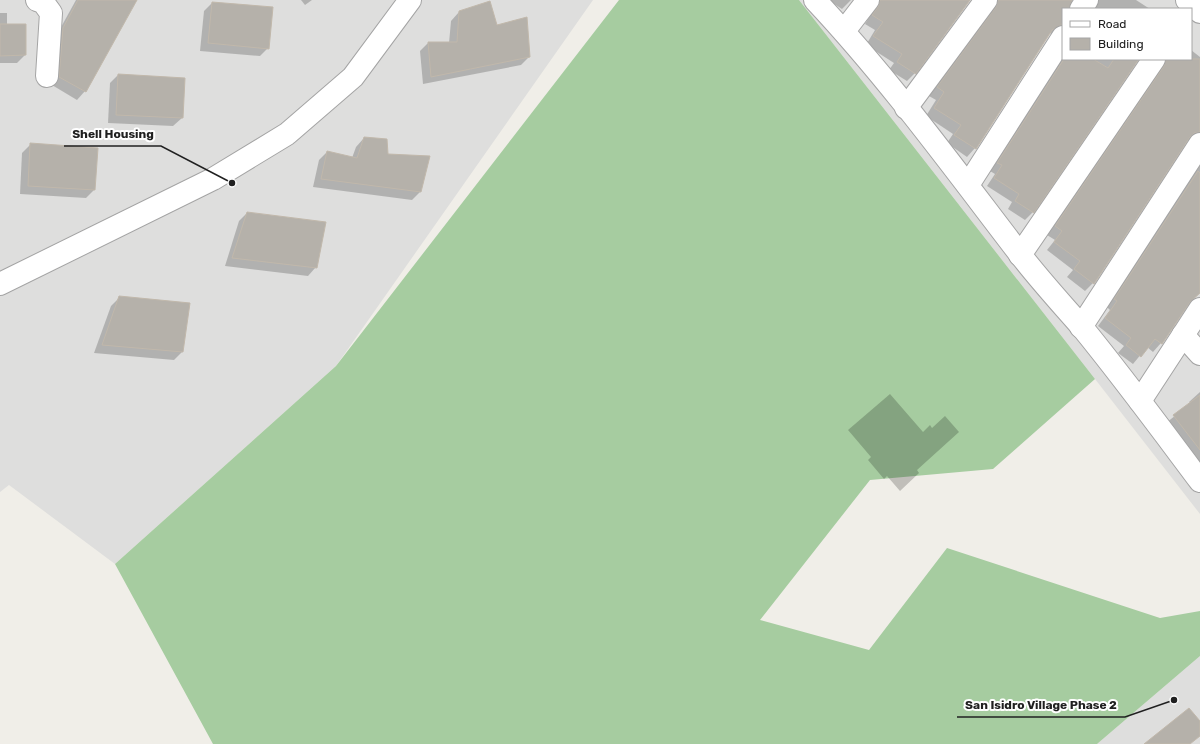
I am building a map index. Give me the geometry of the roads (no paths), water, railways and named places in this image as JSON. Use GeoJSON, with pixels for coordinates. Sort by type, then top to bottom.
{"type":"FeatureCollection","features":[{"type":"Feature","properties":{"kind":"street"},"geometry":{"type":"LineString","coordinates":[[36,0],[43,2],[52,13],[47,76]]}},
{"type":"Feature","properties":{"kind":"street"},"geometry":{"type":"LineString","coordinates":[[0,284],[213,179],[287,134],[353,78],[410,0]]}},
{"type":"Feature","properties":{"kind":"street"},"geometry":{"type":"LineString","coordinates":[[815,0],[844,31],[968,185],[1020,255],[1081,327],[1140,401],[1200,481]]}},
{"type":"Feature","properties":{"kind":"street"},"geometry":{"type":"LineString","coordinates":[[844,31],[868,0]]}},
{"type":"Feature","properties":{"kind":"street"},"geometry":{"type":"LineString","coordinates":[[906,108],[986,0]]}},
{"type":"Feature","properties":{"kind":"street"},"geometry":{"type":"LineString","coordinates":[[968,185],[1062,39]]}},
{"type":"Feature","properties":{"kind":"street"},"geometry":{"type":"LineString","coordinates":[[1020,255],[1153,60]]}},
{"type":"Feature","properties":{"kind":"street"},"geometry":{"type":"LineString","coordinates":[[1081,327],[1200,144]]}},
{"type":"Feature","properties":{"kind":"street"},"geometry":{"type":"LineString","coordinates":[[1140,401],[1200,309]]}},
{"type":"Feature","properties":{"kind":"street"},"geometry":{"type":"LineString","coordinates":[[1183,335],[1200,354]]}},
{"type":"Feature","properties":{"kind":"place","name":"Shell Housing"},"geometry":{"type":"Point","coordinates":[232,183]}},
{"type":"Feature","properties":{"kind":"place","name":"San Isidro Village Phase 2"},"geometry":{"type":"Point","coordinates":[1174,700]}}]}
